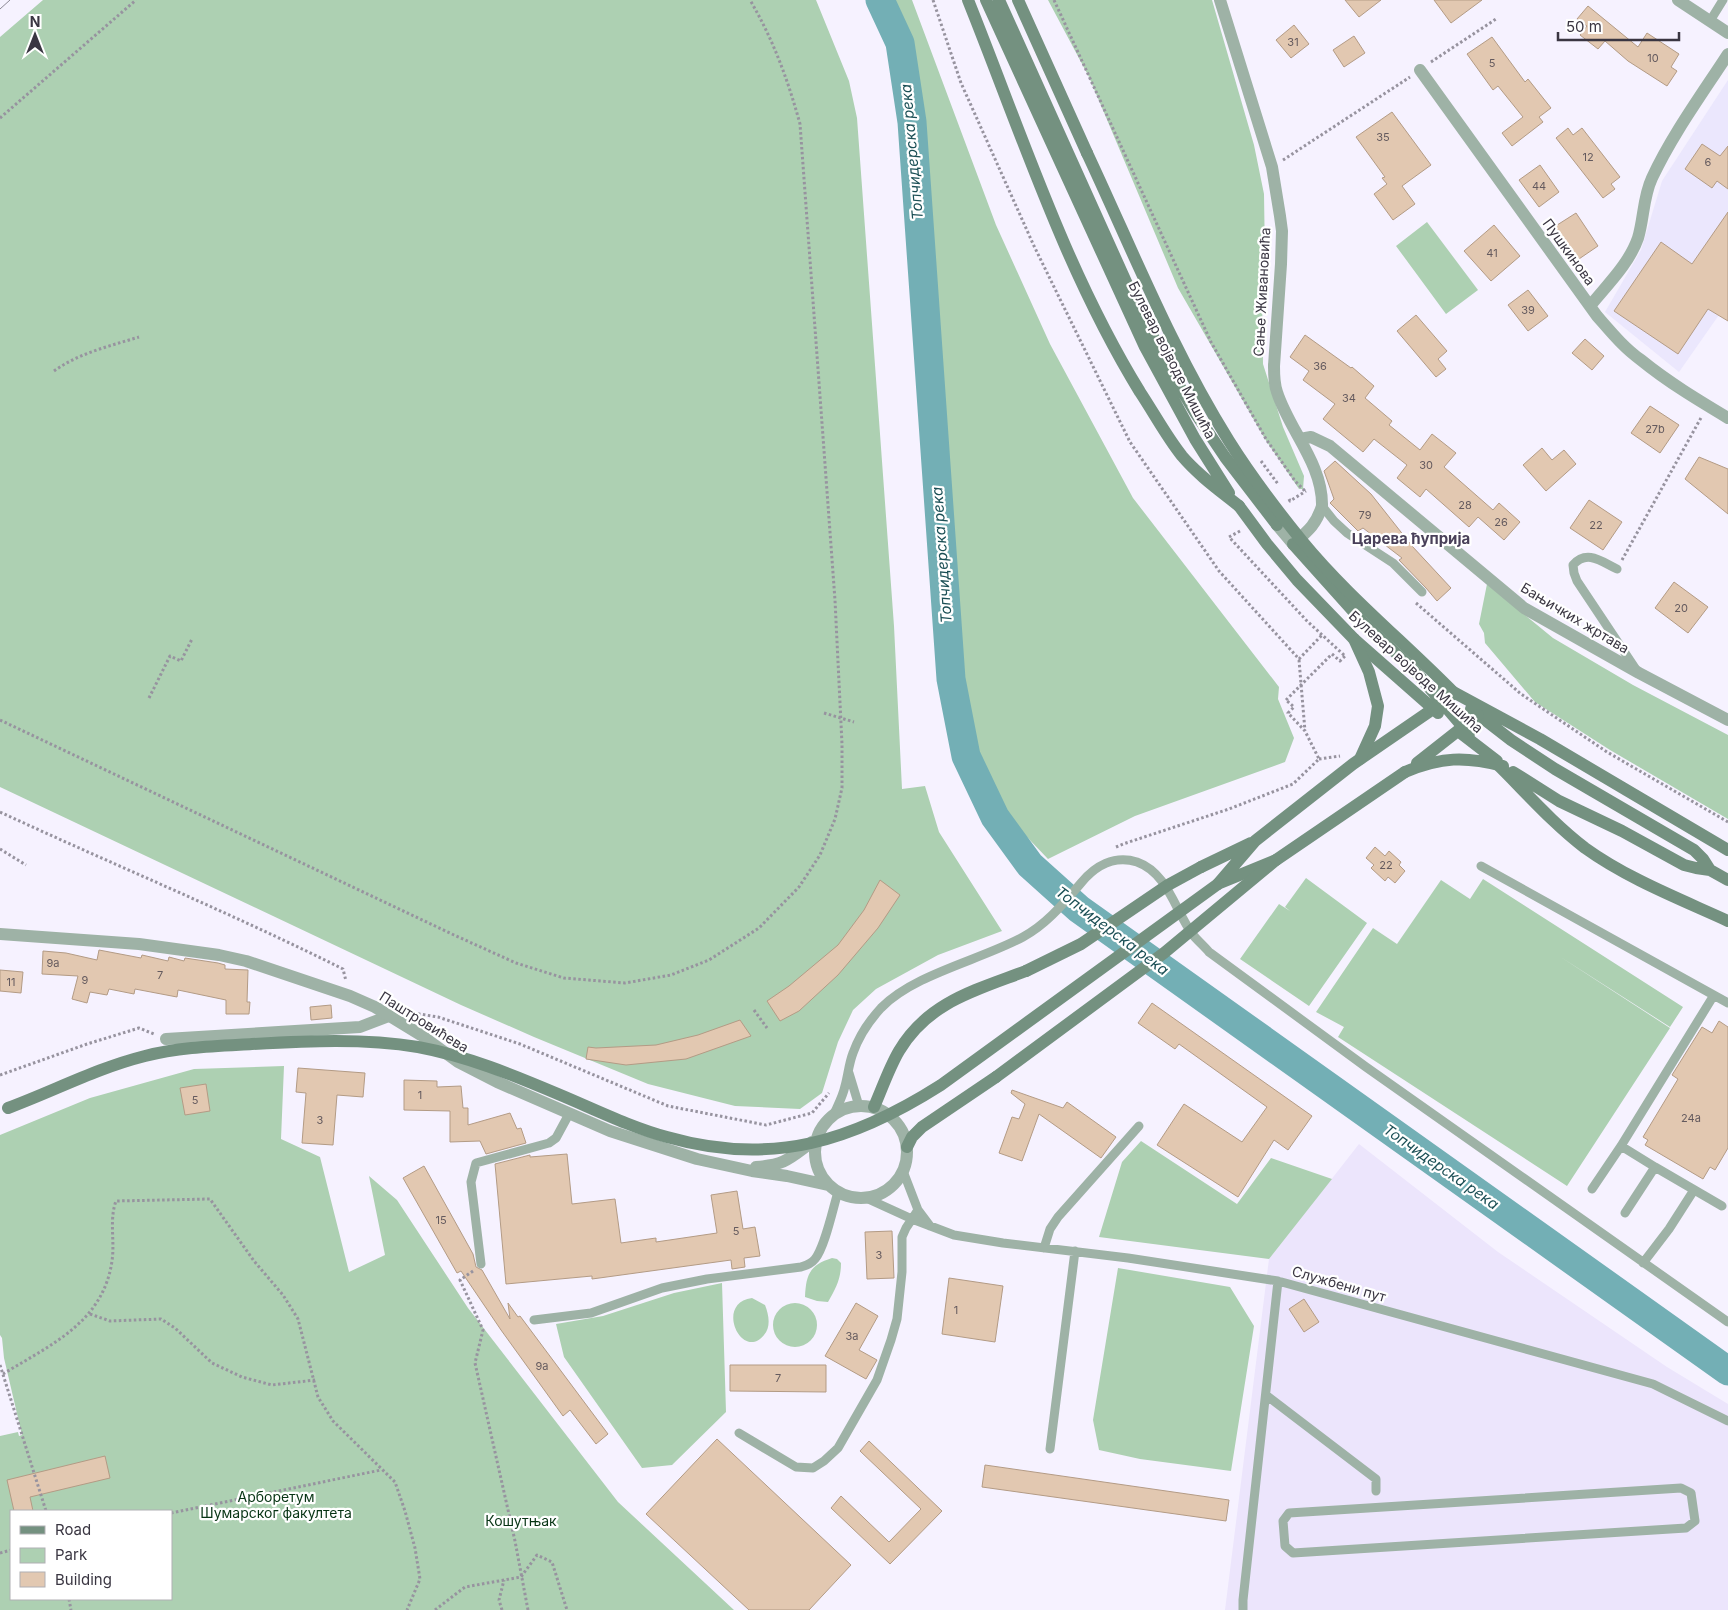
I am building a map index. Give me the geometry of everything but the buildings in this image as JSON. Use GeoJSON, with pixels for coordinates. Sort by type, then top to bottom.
{"type":"FeatureCollection","features":[{"type":"Feature","properties":{"kind":"main road"},"geometry":{"type":"LineString","coordinates":[[968,0],[1051,211],[1092,306],[1127,371],[1181,455],[1196,471],[1238,506]]}},
{"type":"Feature","properties":{"kind":"main road","name":"Булевар војводе Мишића"},"geometry":{"type":"LineString","coordinates":[[986,0],[1145,347],[1195,439],[1238,506],[1297,580],[1354,639],[1458,731],[1503,766],[1559,801],[1649,845],[1684,865],[1710,870],[1728,880]]}},
{"type":"Feature","properties":{"kind":"main road"},"geometry":{"type":"LineString","coordinates":[[998,0],[1127,284],[1168,367],[1225,457],[1277,525]]}},
{"type":"Feature","properties":{"kind":"main road","name":"Булевар војводе Мишића"},"geometry":{"type":"LineString","coordinates":[[1018,0],[1163,318],[1204,399],[1229,441],[1272,502],[1321,564],[1356,600],[1478,715],[1555,769],[1694,850],[1703,858],[1710,870]]}},
{"type":"Feature","properties":{"kind":"main road"},"geometry":{"type":"LineString","coordinates":[[1293,544],[1362,621],[1416,672],[1483,750],[1543,811],[1584,847],[1624,872],[1728,921]]}},
{"type":"Feature","properties":{"kind":"main road"},"geometry":{"type":"LineString","coordinates":[[1354,639],[1369,672],[1378,706],[1375,726],[1367,748],[1360,759]]}},
{"type":"Feature","properties":{"kind":"main road"},"geometry":{"type":"LineString","coordinates":[[1416,672],[1491,711],[1728,850]]}},
{"type":"Feature","properties":{"kind":"main road"},"geometry":{"type":"LineString","coordinates":[[4,1109],[104,1068],[147,1055],[170,1051],[266,1043],[364,1042],[420,1048],[471,1061],[649,1131],[686,1142],[734,1149],[764,1149],[805,1144],[836,1137],[860,1129],[888,1116],[941,1085],[1218,884],[1256,841],[1360,759],[1454,694]]}},
{"type":"Feature","properties":{"kind":"main road"},"geometry":{"type":"LineString","coordinates":[[907,1147],[912,1137],[922,1127],[996,1077],[1164,953],[1276,860],[1404,772],[1478,715]]}},
{"type":"Feature","properties":{"kind":"main road"},"geometry":{"type":"LineString","coordinates":[[1404,772],[1432,762],[1449,759],[1475,759],[1503,766]]}},
{"type":"Feature","properties":{"kind":"main road"},"geometry":{"type":"LineString","coordinates":[[874,1107],[898,1052],[922,1021],[933,1012],[955,999],[1050,961],[1081,944],[1168,885],[1256,841]]}},
{"type":"Feature","properties":{"kind":"main road"},"geometry":{"type":"LineString","coordinates":[[1218,884],[1276,860]]}},
{"type":"Feature","properties":{"kind":"street","name":"Сање Живановића"},"geometry":{"type":"LineString","coordinates":[[1220,0],[1272,167],[1280,216],[1282,231],[1281,264],[1274,366],[1276,390],[1284,411],[1300,439],[1319,482],[1322,506]]}},
{"type":"Feature","properties":{"kind":"street"},"geometry":{"type":"LineString","coordinates":[[1678,0],[1728,33]]}},
{"type":"Feature","properties":{"kind":"street"},"geometry":{"type":"LineString","coordinates":[[1590,306],[1627,260],[1638,238],[1647,192],[1653,175],[1726,61]]}},
{"type":"Feature","properties":{"kind":"street","name":"Пушкинова"},"geometry":{"type":"LineString","coordinates":[[1425,67],[1590,306],[1617,339],[1640,360],[1728,418]]}},
{"type":"Feature","properties":{"kind":"street","name":"Бањичких жртава"},"geometry":{"type":"LineString","coordinates":[[1300,439],[1311,437],[1330,446],[1524,608],[1639,673],[1728,720]]}},
{"type":"Feature","properties":{"kind":"street"},"geometry":{"type":"LineString","coordinates":[[1277,525],[1293,544],[1314,526],[1322,506]]}},
{"type":"Feature","properties":{"kind":"street","name":"Паштровићева"},"geometry":{"type":"LineString","coordinates":[[0,934],[139,944],[220,955],[246,961],[350,996],[375,1007],[421,1035],[458,1062],[497,1082],[610,1131],[697,1159],[833,1188]]}},
{"type":"Feature","properties":{"kind":"street"},"geometry":{"type":"LineString","coordinates":[[166,1039],[360,1027],[389,1016]]}},
{"type":"Feature","properties":{"kind":"street"},"geometry":{"type":"LineString","coordinates":[[850,1107],[874,1107],[886,1113],[898,1124],[907,1147],[906,1159],[899,1178],[888,1189],[866,1198],[854,1198],[833,1188],[823,1178],[814,1155],[816,1139],[823,1125],[834,1114],[850,1107]]}},
{"type":"Feature","properties":{"kind":"street","name":"Паштровићева"},"geometry":{"type":"LineString","coordinates":[[731,1167],[772,1166],[785,1162],[816,1139]]}},
{"type":"Feature","properties":{"kind":"lane"},"geometry":{"type":"LineString","coordinates":[[1710,21],[1723,0]]}},
{"type":"Feature","properties":{"kind":"lane"},"geometry":{"type":"LineString","coordinates":[[1322,506],[1347,533],[1393,563],[1422,592]]}},
{"type":"Feature","properties":{"kind":"lane"},"geometry":{"type":"LineString","coordinates":[[1617,569],[1595,558],[1586,557],[1578,559],[1573,565],[1577,581],[1639,673]]}},
{"type":"Feature","properties":{"kind":"lane"},"geometry":{"type":"LineString","coordinates":[[834,1114],[845,1087],[852,1055],[863,1032],[892,999],[928,978],[1022,937],[1040,927],[1055,914],[1095,869],[1113,860],[1127,860],[1148,867],[1158,875],[1193,935],[1209,952],[1297,1018],[1728,1322]]}},
{"type":"Feature","properties":{"kind":"lane"},"geometry":{"type":"LineString","coordinates":[[1481,866],[1728,1003]]}},
{"type":"Feature","properties":{"kind":"lane"},"geometry":{"type":"LineString","coordinates":[[1592,1189],[1621,1146],[1714,996]]}},
{"type":"Feature","properties":{"kind":"lane"},"geometry":{"type":"LineString","coordinates":[[849,1070],[859,1106]]}},
{"type":"Feature","properties":{"kind":"lane"},"geometry":{"type":"LineString","coordinates":[[481,1264],[471,1182],[476,1164],[549,1143],[556,1138],[569,1114]]}},
{"type":"Feature","properties":{"kind":"lane"},"geometry":{"type":"LineString","coordinates":[[1044,1248],[1050,1228],[1058,1217],[1139,1126]]}},
{"type":"Feature","properties":{"kind":"lane"},"geometry":{"type":"LineString","coordinates":[[1621,1146],[1655,1168],[1722,1206]]}},
{"type":"Feature","properties":{"kind":"lane"},"geometry":{"type":"LineString","coordinates":[[1625,1213],[1655,1168]]}},
{"type":"Feature","properties":{"kind":"lane"},"geometry":{"type":"LineString","coordinates":[[903,1171],[918,1210],[930,1226]]}},
{"type":"Feature","properties":{"kind":"lane"},"geometry":{"type":"LineString","coordinates":[[534,1320],[591,1313],[653,1291],[707,1279],[801,1267],[809,1264],[816,1258],[822,1245],[833,1188]]}},
{"type":"Feature","properties":{"kind":"lane"},"geometry":{"type":"LineString","coordinates":[[1643,1263],[1669,1229],[1694,1190]]}},
{"type":"Feature","properties":{"kind":"lane","name":"Службени пут"},"geometry":{"type":"LineString","coordinates":[[866,1198],[912,1219],[954,1235],[1137,1259],[1278,1281],[1653,1384],[1728,1421]]}},
{"type":"Feature","properties":{"kind":"lane"},"geometry":{"type":"LineString","coordinates":[[739,1433],[796,1467],[813,1468],[838,1448],[877,1380],[891,1340],[897,1319],[902,1272],[902,1237],[918,1210]]}},
{"type":"Feature","properties":{"kind":"lane"},"geometry":{"type":"LineString","coordinates":[[1050,1449],[1076,1252]]}},
{"type":"Feature","properties":{"kind":"lane"},"geometry":{"type":"LineString","coordinates":[[1243,1610],[1278,1281]]}},
{"type":"Feature","properties":{"kind":"lane"},"geometry":{"type":"LineString","coordinates":[[1266,1395],[1376,1479],[1376,1490]]}},
{"type":"Feature","properties":{"kind":"lane"},"geometry":{"type":"LineString","coordinates":[[1681,1488],[1691,1493],[1695,1520],[1686,1528],[1381,1547],[1293,1553],[1285,1546],[1283,1520],[1289,1513],[1681,1488]]}},
{"type":"Feature","properties":{"kind":"path"},"geometry":{"type":"LineString","coordinates":[[0,118],[136,0]]}},
{"type":"Feature","properties":{"kind":"path"},"geometry":{"type":"LineString","coordinates":[[0,720],[516,963],[564,978],[625,983],[671,975],[709,960],[759,928],[799,887],[820,855],[835,819],[842,788],[841,718],[835,600],[800,124],[780,58],[761,17],[750,0]]}},
{"type":"Feature","properties":{"kind":"path"},"geometry":{"type":"LineString","coordinates":[[1054,0],[1211,342],[1266,439],[1294,481],[1304,491]]}},
{"type":"Feature","properties":{"kind":"path"},"geometry":{"type":"LineString","coordinates":[[1299,150],[1496,18]]}},
{"type":"Feature","properties":{"kind":"path"},"geometry":{"type":"LineString","coordinates":[[54,371],[64,364],[89,353],[139,337]]}},
{"type":"Feature","properties":{"kind":"path"},"geometry":{"type":"LineString","coordinates":[[1626,554],[1708,405]]}},
{"type":"Feature","properties":{"kind":"path"},"geometry":{"type":"LineString","coordinates":[[1256,454],[1279,485]]}},
{"type":"Feature","properties":{"kind":"path"},"geometry":{"type":"LineString","coordinates":[[1284,493],[1290,501],[1294,499]]}},
{"type":"Feature","properties":{"kind":"path"},"geometry":{"type":"LineString","coordinates":[[1413,600],[1521,694],[1607,752],[1728,822]]}},
{"type":"Feature","properties":{"kind":"path"},"geometry":{"type":"LineString","coordinates":[[149,698],[170,656],[181,661],[192,640]]}},
{"type":"Feature","properties":{"kind":"path"},"geometry":{"type":"LineString","coordinates":[[1115,848],[1229,809],[1293,784],[1319,759],[1305,731],[1288,713],[1294,707],[1286,700],[1332,654],[1340,661],[1345,656]]}},
{"type":"Feature","properties":{"kind":"path"},"geometry":{"type":"LineString","coordinates":[[1299,660],[1305,731]]}},
{"type":"Feature","properties":{"kind":"path"},"geometry":{"type":"LineString","coordinates":[[824,714],[854,722]]}},
{"type":"Feature","properties":{"kind":"path"},"geometry":{"type":"LineString","coordinates":[[0,812],[96,857],[294,944],[343,969],[350,996]]}},
{"type":"Feature","properties":{"kind":"path"},"geometry":{"type":"LineString","coordinates":[[0,849],[26,865]]}},
{"type":"Feature","properties":{"kind":"path"},"geometry":{"type":"LineString","coordinates":[[754,1010],[766,1028]]}},
{"type":"Feature","properties":{"kind":"path"},"geometry":{"type":"LineString","coordinates":[[411,1013],[438,1017],[520,1044],[668,1106],[766,1125],[812,1114],[829,1093],[832,1084]]}},
{"type":"Feature","properties":{"kind":"path"},"geometry":{"type":"LineString","coordinates":[[0,1075],[139,1028],[166,1039]]}},
{"type":"Feature","properties":{"kind":"path"},"geometry":{"type":"LineString","coordinates":[[2,1374],[70,1332],[90,1314],[103,1294],[110,1277],[113,1258],[113,1210],[116,1201],[210,1199],[254,1262],[283,1295],[298,1319],[318,1397],[333,1421],[395,1482],[406,1511],[420,1579],[406,1610]]}},
{"type":"Feature","properties":{"kind":"path"},"geometry":{"type":"LineString","coordinates":[[481,1264],[460,1280],[483,1330],[475,1363],[515,1541],[528,1610]]}},
{"type":"Feature","properties":{"kind":"path"},"geometry":{"type":"LineString","coordinates":[[90,1314],[110,1321],[161,1319],[175,1328],[212,1363],[242,1377],[272,1385],[315,1380]]}},
{"type":"Feature","properties":{"kind":"path"},"geometry":{"type":"LineString","coordinates":[[0,1365],[46,1510]]}},
{"type":"Feature","properties":{"kind":"path"},"geometry":{"type":"LineString","coordinates":[[172,1513],[382,1470]]}},
{"type":"Feature","properties":{"kind":"path"},"geometry":{"type":"LineString","coordinates":[[435,1610],[466,1587],[522,1577],[537,1554],[552,1562],[567,1610]]}},
{"type":"Feature","properties":{"kind":"path"},"geometry":{"type":"LineString","coordinates":[[502,1610],[499,1600],[504,1580]]}},
{"type":"Feature","properties":{"kind":"shaded area"},"geometry":{"type":"Polygon","coordinates":[[[1728,80],[1728,302],[1679,372],[1605,312],[1641,250],[1662,181],[1728,80]]]}},
{"type":"Feature","properties":{"kind":"shaded area"},"geometry":{"type":"Polygon","coordinates":[[[1359,1144],[1498,1252],[1667,1367],[1728,1404],[1728,1610],[1225,1610],[1269,1259],[1359,1144]]]}},
{"type":"Feature","properties":{"kind":"green space"},"geometry":{"type":"Polygon","coordinates":[[[43,0],[816,0],[849,81],[857,118],[894,626],[902,789],[925,786],[939,832],[1002,931],[938,955],[876,989],[853,1010],[838,1042],[822,1093],[800,1109],[735,1106],[648,1084],[461,1005],[0,787],[0,37],[43,0]]]}},
{"type":"Feature","properties":{"kind":"green space"},"geometry":{"type":"Polygon","coordinates":[[[889,0],[912,0],[996,225],[1050,344],[1133,498],[1279,687],[1278,699],[1294,738],[1285,762],[1135,816],[1048,859],[981,789],[954,620],[939,368],[915,71],[907,42],[889,0]]]}},
{"type":"Feature","properties":{"kind":"green space"},"geometry":{"type":"Polygon","coordinates":[[[1048,0],[1212,0],[1254,145],[1264,194],[1263,364],[1283,427],[1304,476],[1303,489],[1299,489],[1265,439],[1178,288],[1089,77],[1048,0]]]}},
{"type":"Feature","properties":{"kind":"green space"},"geometry":{"type":"Polygon","coordinates":[[[1427,222],[1478,290],[1446,314],[1396,246],[1427,222]]]}},
{"type":"Feature","properties":{"kind":"green space"},"geometry":{"type":"Polygon","coordinates":[[[1487,584],[1553,638],[1633,685],[1728,735],[1728,819],[1610,750],[1535,702],[1485,643],[1484,633],[1479,624],[1487,584]]]}},
{"type":"Feature","properties":{"kind":"green space"},"geometry":{"type":"Polygon","coordinates":[[[1306,878],[1367,923],[1309,1006],[1240,959],[1279,904],[1290,911],[1285,907],[1306,878]]]}},
{"type":"Feature","properties":{"kind":"green space"},"geometry":{"type":"Polygon","coordinates":[[[1483,879],[1683,1007],[1670,1027],[1559,956],[1670,1028],[1567,1186],[1338,1037],[1344,1027],[1316,1012],[1373,928],[1397,944],[1441,880],[1470,899],[1483,879]]]}},
{"type":"Feature","properties":{"kind":"green space"},"geometry":{"type":"Polygon","coordinates":[[[284,1066],[281,1139],[320,1157],[349,1272],[385,1255],[369,1176],[397,1200],[468,1308],[618,1502],[734,1610],[0,1610],[0,1436],[18,1432],[19,1436],[22,1435],[0,1335],[0,1135],[90,1098],[194,1069],[284,1066]]]}},
{"type":"Feature","properties":{"kind":"green space"},"geometry":{"type":"Polygon","coordinates":[[[1141,1141],[1237,1204],[1271,1158],[1332,1179],[1269,1259],[1099,1237],[1122,1162],[1141,1141]]]}},
{"type":"Feature","properties":{"kind":"green space"},"geometry":{"type":"Polygon","coordinates":[[[832,1258],[837,1259],[841,1263],[841,1269],[828,1302],[805,1297],[808,1276],[814,1267],[832,1258]]]}},
{"type":"Feature","properties":{"kind":"green space"},"geometry":{"type":"Polygon","coordinates":[[[1118,1268],[1230,1287],[1254,1326],[1231,1471],[1140,1459],[1099,1450],[1093,1420],[1118,1268]]]}},
{"type":"Feature","properties":{"kind":"green space"},"geometry":{"type":"Polygon","coordinates":[[[722,1283],[726,1412],[672,1465],[642,1468],[564,1357],[556,1324],[603,1316],[674,1293],[722,1283]]]}},
{"type":"Feature","properties":{"kind":"green space"},"geometry":{"type":"Polygon","coordinates":[[[752,1298],[765,1305],[768,1325],[764,1335],[756,1341],[748,1341],[741,1336],[733,1319],[735,1310],[741,1302],[752,1298]]]}},
{"type":"Feature","properties":{"kind":"green space"},"geometry":{"type":"Polygon","coordinates":[[[791,1303],[799,1303],[811,1309],[817,1325],[811,1341],[799,1347],[791,1347],[779,1341],[773,1329],[773,1321],[779,1309],[791,1303]]]}},
{"type":"Feature","properties":{"kind":"waterway","name":"Топчидерска река"},"geometry":{"type":"LineString","coordinates":[[880,0],[900,43],[912,122],[951,679],[966,756],[995,817],[1030,865],[1079,909],[1728,1371]]}},
{"type":"Feature","properties":{"kind":"tram line"},"geometry":{"type":"LineString","coordinates":[[0,9],[10,0]]}},
{"type":"Feature","properties":{"kind":"district","name":"Царева ћуприја"},"geometry":{"type":"Point","coordinates":[1411,539]}},
{"type":"Feature","properties":{"kind":"park label","name":"Арборетум Шумарског факултета"},"geometry":{"type":"Point","coordinates":[276,1505]}},
{"type":"Feature","properties":{"kind":"park label","name":"Кошутњак"},"geometry":{"type":"Point","coordinates":[521,1521]}}]}
